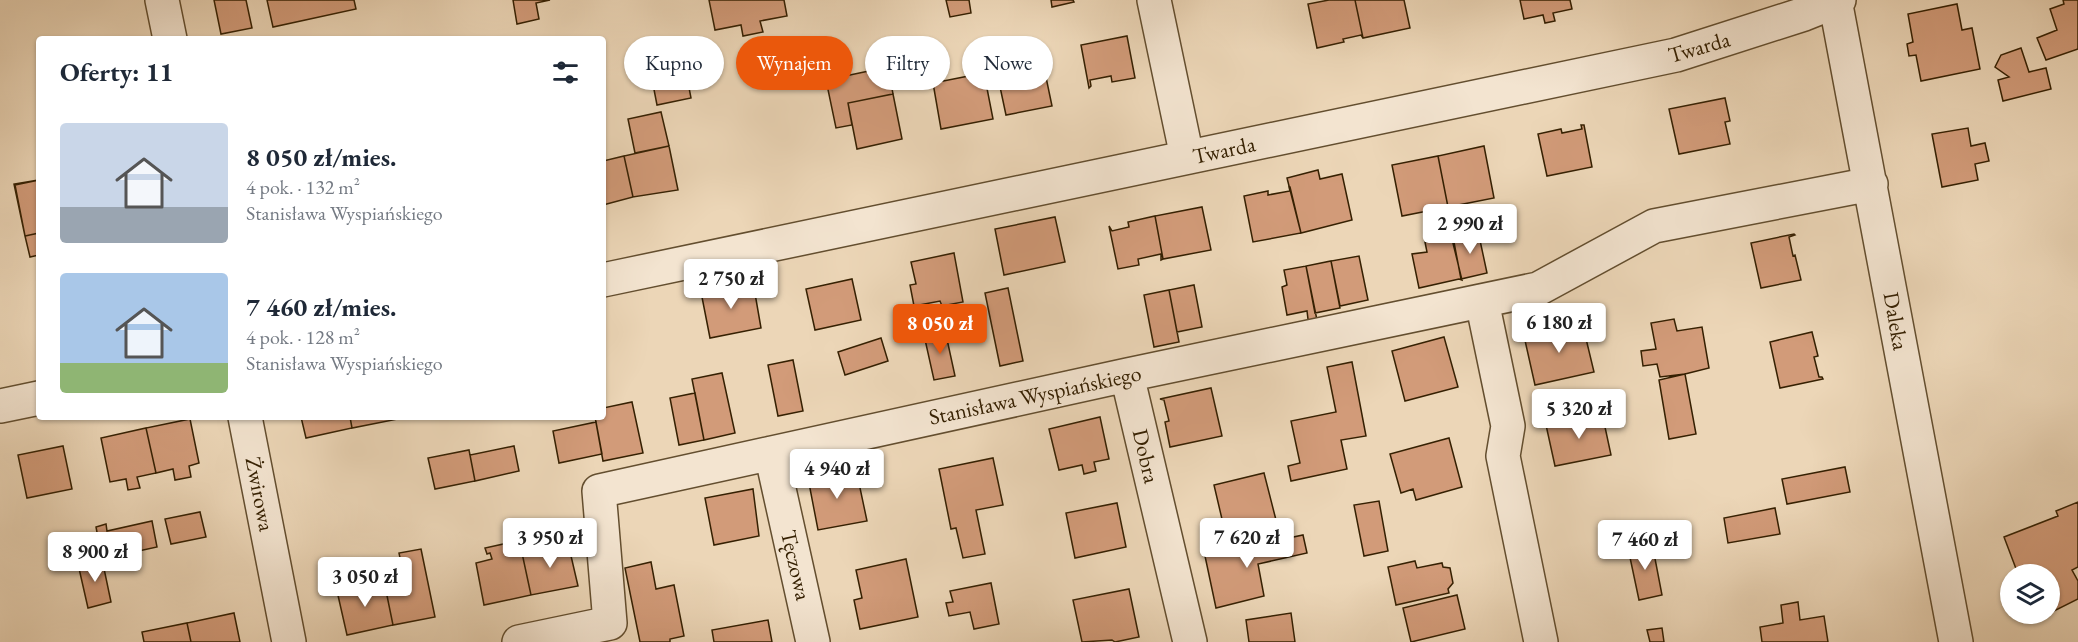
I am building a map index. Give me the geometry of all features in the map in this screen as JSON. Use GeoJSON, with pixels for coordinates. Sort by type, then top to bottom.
{"type":"FeatureCollection","features":[{"type":"Feature","properties":{"kind":"street"},"geometry":{"type":"LineString","coordinates":[[162,0],[169,36]]}},
{"type":"Feature","properties":{"kind":"street"},"geometry":{"type":"LineString","coordinates":[[1154,0],[1187,157]]}},
{"type":"Feature","properties":{"kind":"street","name":"Twarda"},"geometry":{"type":"LineString","coordinates":[[606,279],[1676,55],[1793,18],[1836,0]]}},
{"type":"Feature","properties":{"kind":"street","name":"Daleka"},"geometry":{"type":"LineString","coordinates":[[1836,0],[1956,642]]}},
{"type":"Feature","properties":{"kind":"street","name":"Stanisława Wyspiańskiego"},"geometry":{"type":"LineString","coordinates":[[519,642],[610,623],[599,491],[1127,375],[1538,290],[1654,226],[1871,184]]}},
{"type":"Feature","properties":{"kind":"street"},"geometry":{"type":"LineString","coordinates":[[1482,302],[1508,426],[1503,456],[1541,642]]}},
{"type":"Feature","properties":{"kind":"street","name":"Dobra"},"geometry":{"type":"LineString","coordinates":[[1127,375],[1190,642]]}},
{"type":"Feature","properties":{"kind":"street"},"geometry":{"type":"LineString","coordinates":[[0,406],[36,399]]}},
{"type":"Feature","properties":{"kind":"street","name":"Żwirowa"},"geometry":{"type":"LineString","coordinates":[[246,420],[289,642]]}},
{"type":"Feature","properties":{"kind":"street","name":"Tęczowa"},"geometry":{"type":"LineString","coordinates":[[771,453],[813,642]]}},
{"type":"Feature","properties":{"kind":"building"},"geometry":{"type":"Polygon","coordinates":[[[214,0],[246,0],[252,28],[221,34],[214,0]]]}},
{"type":"Feature","properties":{"kind":"building"},"geometry":{"type":"Polygon","coordinates":[[[267,0],[354,0],[356,9],[273,27],[267,0]]]}},
{"type":"Feature","properties":{"kind":"building"},"geometry":{"type":"Polygon","coordinates":[[[513,0],[550,0],[536,3],[539,19],[517,24],[513,0]]]}},
{"type":"Feature","properties":{"kind":"building"},"geometry":{"type":"Polygon","coordinates":[[[709,0],[784,0],[787,16],[760,21],[763,32],[743,36],[741,25],[715,30],[709,0]]]}},
{"type":"Feature","properties":{"kind":"building"},"geometry":{"type":"Polygon","coordinates":[[[946,0],[969,0],[971,13],[950,17],[946,0]]]}},
{"type":"Feature","properties":{"kind":"building"},"geometry":{"type":"Polygon","coordinates":[[[1051,0],[1073,0],[1074,2],[1052,7],[1051,0]]]}},
{"type":"Feature","properties":{"kind":"building"},"geometry":{"type":"Polygon","coordinates":[[[1329,0],[1355,0],[1363,38],[1361,35],[1343,39],[1344,42],[1317,48],[1308,4],[1329,0]]]}},
{"type":"Feature","properties":{"kind":"building"},"geometry":{"type":"Polygon","coordinates":[[[1355,0],[1404,0],[1410,28],[1363,38],[1355,0]]]}},
{"type":"Feature","properties":{"kind":"building"},"geometry":{"type":"Polygon","coordinates":[[[1520,0],[1570,0],[1572,9],[1553,13],[1555,21],[1545,23],[1543,15],[1524,19],[1520,0]]]}},
{"type":"Feature","properties":{"kind":"building"},"geometry":{"type":"Polygon","coordinates":[[[2063,0],[2078,0],[2078,49],[2046,60],[2037,38],[2057,30],[2050,9],[2064,4],[2063,0]]]}},
{"type":"Feature","properties":{"kind":"building"},"geometry":{"type":"Polygon","coordinates":[[[1957,4],[1962,30],[1972,28],[1980,69],[1921,81],[1916,55],[1909,56],[1907,44],[1913,42],[1908,14],[1957,4]]]}},
{"type":"Feature","properties":{"kind":"building"},"geometry":{"type":"Polygon","coordinates":[[[1127,36],[1135,78],[1112,82],[1111,76],[1090,80],[1089,88],[1081,45],[1127,36]]]}},
{"type":"Feature","properties":{"kind":"building"},"geometry":{"type":"Polygon","coordinates":[[[2021,48],[2029,72],[2046,68],[2051,89],[2003,101],[1998,80],[2009,77],[1995,67],[2001,55],[2021,48]]]}},
{"type":"Feature","properties":{"kind":"building"},"geometry":{"type":"Polygon","coordinates":[[[865,72],[865,90],[892,90],[893,94],[848,103],[852,125],[836,128],[828,90],[853,90],[853,74],[865,72]]]}},
{"type":"Feature","properties":{"kind":"building"},"geometry":{"type":"Polygon","coordinates":[[[962,77],[962,90],[987,90],[993,119],[941,129],[934,90],[950,90],[950,80],[962,77]]]}},
{"type":"Feature","properties":{"kind":"building"},"geometry":{"type":"Polygon","coordinates":[[[654,90],[689,90],[691,98],[657,105],[654,90]]]}},
{"type":"Feature","properties":{"kind":"building"},"geometry":{"type":"Polygon","coordinates":[[[1001,90],[1049,90],[1052,106],[1006,115],[1001,90]]]}},
{"type":"Feature","properties":{"kind":"building"},"geometry":{"type":"Polygon","coordinates":[[[893,94],[902,139],[857,149],[848,103],[893,94]]]}},
{"type":"Feature","properties":{"kind":"building"},"geometry":{"type":"Polygon","coordinates":[[[1725,98],[1730,121],[1725,122],[1730,144],[1679,154],[1669,109],[1725,98]]]}},
{"type":"Feature","properties":{"kind":"building"},"geometry":{"type":"Polygon","coordinates":[[[661,112],[669,146],[635,153],[628,119],[661,112]]]}},
{"type":"Feature","properties":{"kind":"building"},"geometry":{"type":"Polygon","coordinates":[[[1581,125],[1584,125],[1592,167],[1547,176],[1538,134],[1561,129],[1562,133],[1582,129],[1581,125]]]}},
{"type":"Feature","properties":{"kind":"building"},"geometry":{"type":"Polygon","coordinates":[[[1968,128],[1971,146],[1985,143],[1989,161],[1975,164],[1978,180],[1942,187],[1932,134],[1968,128]]]}},
{"type":"Feature","properties":{"kind":"building"},"geometry":{"type":"Polygon","coordinates":[[[669,146],[678,190],[633,197],[624,156],[669,146]]]}},
{"type":"Feature","properties":{"kind":"building"},"geometry":{"type":"Polygon","coordinates":[[[1484,146],[1494,198],[1448,207],[1438,156],[1484,146]]]}},
{"type":"Feature","properties":{"kind":"building"},"geometry":{"type":"Polygon","coordinates":[[[624,156],[633,197],[606,204],[606,160],[624,156]]]}},
{"type":"Feature","properties":{"kind":"building"},"geometry":{"type":"Polygon","coordinates":[[[1438,156],[1448,207],[1402,216],[1392,165],[1438,156]]]}},
{"type":"Feature","properties":{"kind":"building"},"geometry":{"type":"Polygon","coordinates":[[[1318,170],[1320,179],[1342,174],[1352,220],[1301,233],[1287,178],[1318,170]]]}},
{"type":"Feature","properties":{"kind":"building"},"geometry":{"type":"Polygon","coordinates":[[[36,180],[36,234],[25,236],[14,184],[36,180]]]}},
{"type":"Feature","properties":{"kind":"building"},"geometry":{"type":"Polygon","coordinates":[[[36,181],[36,234],[25,236],[15,185],[36,181]]]}},
{"type":"Feature","properties":{"kind":"building"},"geometry":{"type":"Polygon","coordinates":[[[1289,187],[1301,233],[1253,242],[1244,196],[1268,191],[1268,195],[1290,191],[1289,187]]]}},
{"type":"Feature","properties":{"kind":"building"},"geometry":{"type":"Polygon","coordinates":[[[1202,207],[1211,250],[1163,259],[1155,216],[1202,207]]]}},
{"type":"Feature","properties":{"kind":"building"},"geometry":{"type":"Polygon","coordinates":[[[1155,216],[1163,259],[1161,260],[1161,254],[1138,259],[1139,265],[1118,269],[1109,226],[1112,231],[1129,227],[1128,222],[1155,216]]]}},
{"type":"Feature","properties":{"kind":"building"},"geometry":{"type":"Polygon","coordinates":[[[1055,217],[1065,262],[1004,275],[995,229],[1055,217]]]}},
{"type":"Feature","properties":{"kind":"building"},"geometry":{"type":"Polygon","coordinates":[[[1450,231],[1462,280],[1419,288],[1412,254],[1427,252],[1425,242],[1451,237],[1450,231]]]}},
{"type":"Feature","properties":{"kind":"building"},"geometry":{"type":"Polygon","coordinates":[[[1478,231],[1487,273],[1461,279],[1453,237],[1478,231]]]}},
{"type":"Feature","properties":{"kind":"building"},"geometry":{"type":"Polygon","coordinates":[[[36,234],[36,256],[30,257],[25,236],[36,234]]]}},
{"type":"Feature","properties":{"kind":"building"},"geometry":{"type":"Polygon","coordinates":[[[1794,234],[1789,237],[1801,280],[1761,288],[1751,243],[1794,234]]]}},
{"type":"Feature","properties":{"kind":"building"},"geometry":{"type":"Polygon","coordinates":[[[954,253],[963,302],[942,306],[940,301],[914,306],[910,285],[916,284],[911,262],[954,253]]]}},
{"type":"Feature","properties":{"kind":"building"},"geometry":{"type":"Polygon","coordinates":[[[1359,256],[1368,300],[1340,306],[1331,261],[1359,256]]]}},
{"type":"Feature","properties":{"kind":"building"},"geometry":{"type":"Polygon","coordinates":[[[1331,261],[1340,308],[1315,313],[1306,266],[1331,261]]]}},
{"type":"Feature","properties":{"kind":"building"},"geometry":{"type":"Polygon","coordinates":[[[1306,266],[1318,325],[1309,327],[1307,311],[1287,315],[1282,287],[1287,285],[1284,270],[1306,266]]]}},
{"type":"Feature","properties":{"kind":"building"},"geometry":{"type":"Polygon","coordinates":[[[852,279],[861,320],[815,330],[806,289],[852,279]]]}},
{"type":"Feature","properties":{"kind":"building"},"geometry":{"type":"Polygon","coordinates":[[[753,282],[761,328],[710,338],[701,292],[753,282]]]}},
{"type":"Feature","properties":{"kind":"building"},"geometry":{"type":"Polygon","coordinates":[[[1194,285],[1202,327],[1177,332],[1169,290],[1194,285]]]}},
{"type":"Feature","properties":{"kind":"building"},"geometry":{"type":"Polygon","coordinates":[[[1008,288],[1023,361],[1000,366],[985,293],[1008,288]]]}},
{"type":"Feature","properties":{"kind":"building"},"geometry":{"type":"Polygon","coordinates":[[[1169,290],[1179,342],[1154,347],[1144,295],[1169,290]]]}},
{"type":"Feature","properties":{"kind":"building"},"geometry":{"type":"Polygon","coordinates":[[[1674,319],[1677,331],[1702,327],[1709,368],[1660,377],[1657,364],[1643,366],[1641,351],[1656,349],[1651,323],[1674,319]]]}},
{"type":"Feature","properties":{"kind":"building"},"geometry":{"type":"Polygon","coordinates":[[[1582,322],[1594,372],[1535,385],[1524,336],[1582,322]]]}},
{"type":"Feature","properties":{"kind":"building"},"geometry":{"type":"Polygon","coordinates":[[[945,330],[955,376],[934,380],[924,335],[945,330]]]}},
{"type":"Feature","properties":{"kind":"building"},"geometry":{"type":"Polygon","coordinates":[[[1812,332],[1818,356],[1814,357],[1819,377],[1823,379],[1780,388],[1770,342],[1812,332]]]}},
{"type":"Feature","properties":{"kind":"building"},"geometry":{"type":"Polygon","coordinates":[[[1444,337],[1458,387],[1405,401],[1392,351],[1444,337]]]}},
{"type":"Feature","properties":{"kind":"building"},"geometry":{"type":"Polygon","coordinates":[[[881,338],[888,361],[845,375],[838,352],[881,338]]]}},
{"type":"Feature","properties":{"kind":"building"},"geometry":{"type":"Polygon","coordinates":[[[793,360],[803,411],[778,416],[768,365],[793,360]]]}},
{"type":"Feature","properties":{"kind":"building"},"geometry":{"type":"Polygon","coordinates":[[[1352,362],[1366,436],[1341,440],[1347,469],[1291,481],[1288,466],[1300,463],[1291,421],[1336,412],[1327,367],[1352,362]]]}},
{"type":"Feature","properties":{"kind":"building"},"geometry":{"type":"Polygon","coordinates":[[[722,373],[735,433],[704,440],[692,379],[722,373]]]}},
{"type":"Feature","properties":{"kind":"building"},"geometry":{"type":"Polygon","coordinates":[[[1685,374],[1696,434],[1669,439],[1659,380],[1685,374]]]}},
{"type":"Feature","properties":{"kind":"building"},"geometry":{"type":"Polygon","coordinates":[[[1211,388],[1222,436],[1170,447],[1165,422],[1169,421],[1164,400],[1160,399],[1211,388]]]}},
{"type":"Feature","properties":{"kind":"building"},"geometry":{"type":"Polygon","coordinates":[[[695,393],[704,440],[679,445],[670,398],[695,393]]]}},
{"type":"Feature","properties":{"kind":"building"},"geometry":{"type":"Polygon","coordinates":[[[632,402],[643,453],[603,461],[596,420],[606,420],[606,407],[632,402]]]}},
{"type":"Feature","properties":{"kind":"building"},"geometry":{"type":"Polygon","coordinates":[[[1602,413],[1611,455],[1555,466],[1546,425],[1602,413]]]}},
{"type":"Feature","properties":{"kind":"building"},"geometry":{"type":"Polygon","coordinates":[[[1100,417],[1109,459],[1094,462],[1096,471],[1084,474],[1082,465],[1059,470],[1049,429],[1100,417]]]}},
{"type":"Feature","properties":{"kind":"building"},"geometry":{"type":"Polygon","coordinates":[[[190,420],[199,463],[189,466],[191,477],[175,480],[173,469],[156,473],[146,428],[190,420]]]}},
{"type":"Feature","properties":{"kind":"building"},"geometry":{"type":"Polygon","coordinates":[[[302,420],[351,420],[352,428],[306,438],[302,420]]]}},
{"type":"Feature","properties":{"kind":"building"},"geometry":{"type":"Polygon","coordinates":[[[351,420],[393,420],[352,428],[351,420]]]}},
{"type":"Feature","properties":{"kind":"building"},"geometry":{"type":"Polygon","coordinates":[[[596,422],[602,454],[559,463],[553,431],[596,422]]]}},
{"type":"Feature","properties":{"kind":"building"},"geometry":{"type":"Polygon","coordinates":[[[146,428],[156,473],[137,477],[140,488],[128,490],[126,479],[110,482],[101,438],[146,428]]]}},
{"type":"Feature","properties":{"kind":"building"},"geometry":{"type":"Polygon","coordinates":[[[1449,438],[1462,487],[1416,500],[1413,489],[1401,493],[1390,454],[1449,438]]]}},
{"type":"Feature","properties":{"kind":"building"},"geometry":{"type":"Polygon","coordinates":[[[63,446],[72,489],[27,498],[18,455],[63,446]]]}},
{"type":"Feature","properties":{"kind":"building"},"geometry":{"type":"Polygon","coordinates":[[[514,446],[519,471],[475,481],[470,455],[514,446]]]}},
{"type":"Feature","properties":{"kind":"building"},"geometry":{"type":"Polygon","coordinates":[[[469,450],[475,481],[435,489],[428,458],[469,450]]]}},
{"type":"Feature","properties":{"kind":"building"},"geometry":{"type":"Polygon","coordinates":[[[993,458],[1003,505],[976,510],[985,554],[963,558],[956,528],[951,529],[939,469],[993,458]]]}},
{"type":"Feature","properties":{"kind":"building"},"geometry":{"type":"Polygon","coordinates":[[[1845,467],[1850,492],[1787,504],[1782,479],[1845,467]]]}},
{"type":"Feature","properties":{"kind":"building"},"geometry":{"type":"Polygon","coordinates":[[[856,469],[867,521],[818,530],[808,478],[856,469]]]}},
{"type":"Feature","properties":{"kind":"building"},"geometry":{"type":"Polygon","coordinates":[[[1264,473],[1276,520],[1225,532],[1214,485],[1264,473]]]}},
{"type":"Feature","properties":{"kind":"building"},"geometry":{"type":"Polygon","coordinates":[[[753,489],[759,536],[714,545],[705,498],[753,489]]]}},
{"type":"Feature","properties":{"kind":"building"},"geometry":{"type":"Polygon","coordinates":[[[1379,501],[1388,551],[1364,556],[1354,505],[1379,501]]]}},
{"type":"Feature","properties":{"kind":"building"},"geometry":{"type":"Polygon","coordinates":[[[2078,502],[2078,567],[2072,570],[2078,581],[2078,599],[2060,608],[2060,564],[2014,564],[2004,537],[2058,516],[2056,511],[2078,502]]]}},
{"type":"Feature","properties":{"kind":"building"},"geometry":{"type":"Polygon","coordinates":[[[1117,503],[1126,547],[1075,558],[1066,513],[1117,503]]]}},
{"type":"Feature","properties":{"kind":"building"},"geometry":{"type":"Polygon","coordinates":[[[1775,508],[1780,534],[1728,543],[1724,518],[1775,508]]]}},
{"type":"Feature","properties":{"kind":"building"},"geometry":{"type":"Polygon","coordinates":[[[200,512],[206,537],[171,544],[165,519],[200,512]]]}},
{"type":"Feature","properties":{"kind":"building"},"geometry":{"type":"Polygon","coordinates":[[[152,521],[157,547],[102,559],[96,527],[106,524],[107,531],[152,521]]]}},
{"type":"Feature","properties":{"kind":"building"},"geometry":{"type":"Polygon","coordinates":[[[1303,535],[1307,553],[1258,564],[1264,596],[1216,608],[1205,556],[1303,535]]]}},
{"type":"Feature","properties":{"kind":"building"},"geometry":{"type":"Polygon","coordinates":[[[508,543],[511,555],[522,553],[531,595],[484,605],[476,563],[492,559],[485,548],[508,543]]]}},
{"type":"Feature","properties":{"kind":"building"},"geometry":{"type":"Polygon","coordinates":[[[568,543],[578,586],[531,595],[522,553],[568,543]]]}},
{"type":"Feature","properties":{"kind":"building"},"geometry":{"type":"Polygon","coordinates":[[[1652,543],[1662,595],[1639,600],[1628,548],[1652,543]]]}},
{"type":"Feature","properties":{"kind":"building"},"geometry":{"type":"Polygon","coordinates":[[[421,549],[435,617],[393,625],[384,581],[404,577],[399,553],[421,549]]]}},
{"type":"Feature","properties":{"kind":"building"},"geometry":{"type":"Polygon","coordinates":[[[102,559],[111,602],[88,608],[78,564],[102,559]]]}},
{"type":"Feature","properties":{"kind":"building"},"geometry":{"type":"Polygon","coordinates":[[[906,559],[918,617],[860,629],[854,600],[862,598],[856,570],[906,559]]]}},
{"type":"Feature","properties":{"kind":"building"},"geometry":{"type":"Polygon","coordinates":[[[1415,561],[1417,568],[1442,563],[1443,567],[1450,568],[1453,583],[1448,589],[1449,593],[1396,605],[1388,567],[1415,561]]]}},
{"type":"Feature","properties":{"kind":"building"},"geometry":{"type":"Polygon","coordinates":[[[651,562],[656,589],[674,585],[684,636],[670,639],[670,642],[640,642],[625,568],[651,562]]]}},
{"type":"Feature","properties":{"kind":"building"},"geometry":{"type":"Polygon","coordinates":[[[384,581],[393,625],[347,635],[337,591],[384,581]]]}},
{"type":"Feature","properties":{"kind":"building"},"geometry":{"type":"Polygon","coordinates":[[[991,583],[999,624],[974,629],[970,612],[949,616],[946,603],[953,602],[950,591],[991,583]]]}},
{"type":"Feature","properties":{"kind":"building"},"geometry":{"type":"Polygon","coordinates":[[[1129,589],[1139,637],[1115,642],[1112,640],[1082,642],[1073,600],[1129,589]]]}},
{"type":"Feature","properties":{"kind":"building"},"geometry":{"type":"Polygon","coordinates":[[[1457,595],[1465,629],[1411,642],[1403,608],[1457,595]]]}},
{"type":"Feature","properties":{"kind":"building"},"geometry":{"type":"Polygon","coordinates":[[[1798,602],[1800,620],[1824,616],[1828,642],[1762,642],[1760,627],[1783,623],[1781,605],[1798,602]]]}},
{"type":"Feature","properties":{"kind":"building"},"geometry":{"type":"Polygon","coordinates":[[[234,613],[240,642],[191,642],[187,623],[234,613]]]}},
{"type":"Feature","properties":{"kind":"building"},"geometry":{"type":"Polygon","coordinates":[[[1291,613],[1295,642],[1249,642],[1246,620],[1291,613]]]}},
{"type":"Feature","properties":{"kind":"building"},"geometry":{"type":"Polygon","coordinates":[[[768,620],[772,642],[714,642],[712,630],[768,620]]]}},
{"type":"Feature","properties":{"kind":"building"},"geometry":{"type":"Polygon","coordinates":[[[187,623],[191,642],[144,642],[142,632],[187,623]]]}},
{"type":"Feature","properties":{"kind":"building"},"geometry":{"type":"Polygon","coordinates":[[[1662,628],[1664,642],[1650,642],[1647,630],[1662,628]]]}}]}
